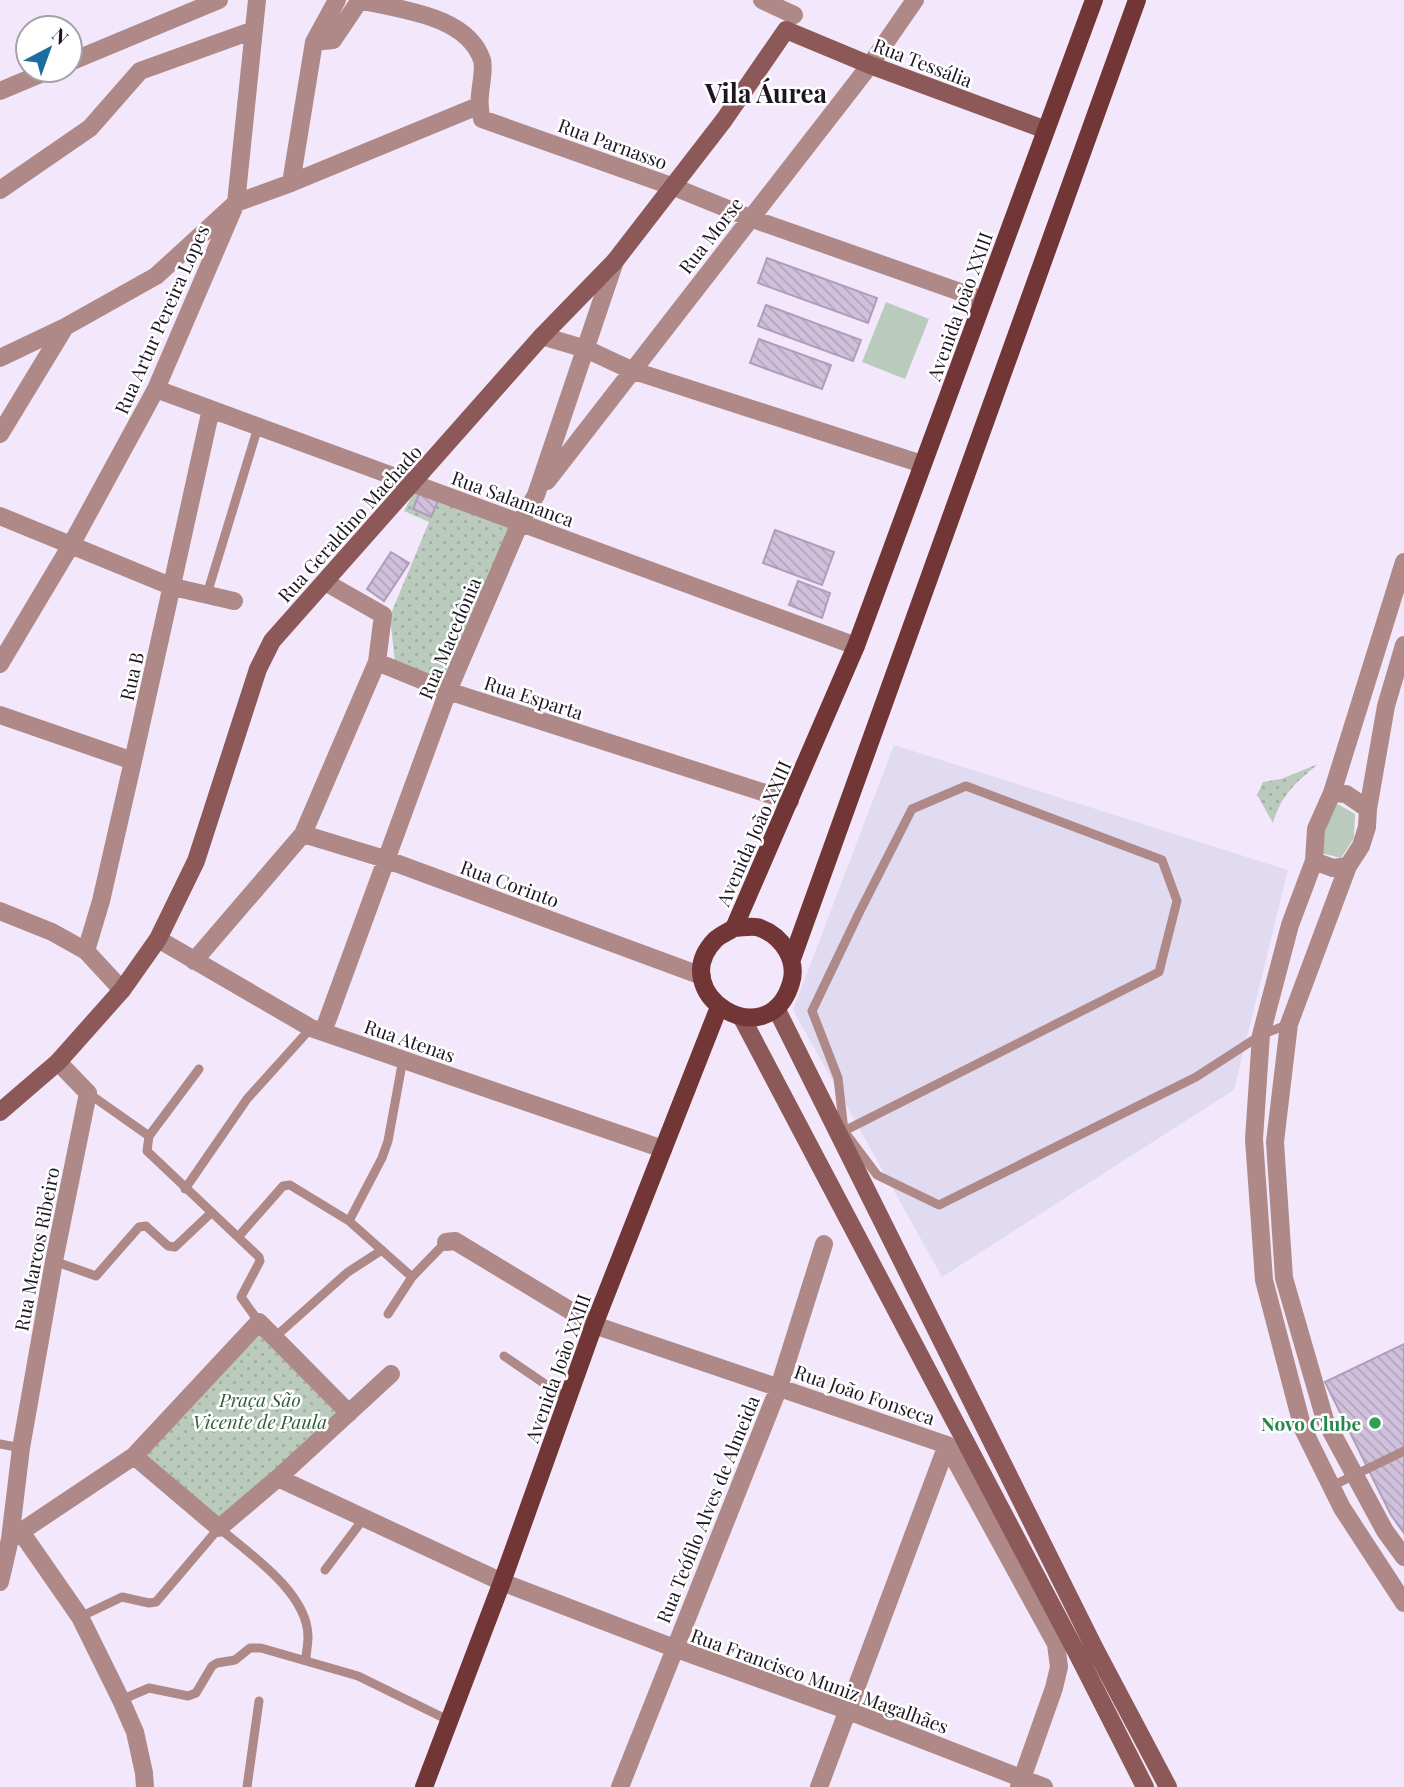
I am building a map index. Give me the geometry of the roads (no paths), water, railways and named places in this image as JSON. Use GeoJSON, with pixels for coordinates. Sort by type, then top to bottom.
{"type":"FeatureCollection","features":[{"type":"Feature","properties":{"kind":"main road","name":"Avenida João XXIII"},"geometry":{"type":"LineString","coordinates":[[702,976],[705,956],[710,947],[716,939],[734,928],[856,646],[1094,0]]}},
{"type":"Feature","properties":{"kind":"main road"},"geometry":{"type":"LineString","coordinates":[[702,976],[707,993],[719,1007],[742,1017],[762,1016],[776,1008],[788,994],[793,977],[792,959],[1137,0]]}},
{"type":"Feature","properties":{"kind":"main road"},"geometry":{"type":"LineString","coordinates":[[734,928],[758,927],[779,939],[792,959]]}},
{"type":"Feature","properties":{"kind":"main road","name":"Avenida João XXIII"},"geometry":{"type":"LineString","coordinates":[[424,1787],[502,1582],[594,1325],[719,1007]]}},
{"type":"Feature","properties":{"kind":"street"},"geometry":{"type":"LineString","coordinates":[[84,56],[219,0]]}},
{"type":"Feature","properties":{"kind":"street","name":"Rua Artur Pereira Lopes"},"geometry":{"type":"LineString","coordinates":[[0,664],[71,545],[156,389],[236,203],[257,0]]}},
{"type":"Feature","properties":{"kind":"street"},"geometry":{"type":"LineString","coordinates":[[291,183],[314,42],[337,0]]}},
{"type":"Feature","properties":{"kind":"street"},"geometry":{"type":"LineString","coordinates":[[0,358],[65,327],[156,276],[236,203],[478,106],[482,62],[467,36],[445,22],[360,0],[333,40],[314,42]]}},
{"type":"Feature","properties":{"kind":"street","name":"Rua Tessália"},"geometry":{"type":"LineString","coordinates":[[762,0],[794,15],[870,65],[1046,130]]}},
{"type":"Feature","properties":{"kind":"street","name":"Rua Morse"},"geometry":{"type":"LineString","coordinates":[[536,495],[870,65],[915,0]]}},
{"type":"Feature","properties":{"kind":"street","name":"Rua Geraldino Machado"},"geometry":{"type":"LineString","coordinates":[[0,1112],[58,1062],[122,990],[159,939],[195,861],[257,669],[272,641],[542,336],[615,261],[724,120],[794,15]]}},
{"type":"Feature","properties":{"kind":"street"},"geometry":{"type":"LineString","coordinates":[[0,190],[90,128],[139,71],[254,30]]}},
{"type":"Feature","properties":{"kind":"street"},"geometry":{"type":"LineString","coordinates":[[0,91],[17,84]]}},
{"type":"Feature","properties":{"kind":"street","name":"Rua Parnasso"},"geometry":{"type":"LineString","coordinates":[[478,106],[482,119],[983,300]]}},
{"type":"Feature","properties":{"kind":"street","name":"Rua Macedônia"},"geometry":{"type":"LineString","coordinates":[[317,1030],[448,691],[520,523],[536,495],[615,261]]}},
{"type":"Feature","properties":{"kind":"street"},"geometry":{"type":"LineString","coordinates":[[0,434],[65,327]]}},
{"type":"Feature","properties":{"kind":"street"},"geometry":{"type":"LineString","coordinates":[[542,336],[586,349],[631,370],[922,464]]}},
{"type":"Feature","properties":{"kind":"street","name":"Rua Salamanca"},"geometry":{"type":"LineString","coordinates":[[156,389],[856,646]]}},
{"type":"Feature","properties":{"kind":"street","name":"Rua B"},"geometry":{"type":"LineString","coordinates":[[86,951],[101,901],[211,408]]}},
{"type":"Feature","properties":{"kind":"street"},"geometry":{"type":"LineString","coordinates":[[0,516],[173,587],[234,601]]}},
{"type":"Feature","properties":{"kind":"street"},"geometry":{"type":"LineString","coordinates":[[1404,562],[1332,793],[1317,829],[1314,861],[1290,925],[1261,1035],[1254,1139],[1264,1280],[1303,1429],[1342,1508],[1404,1603]]}},
{"type":"Feature","properties":{"kind":"street"},"geometry":{"type":"LineString","coordinates":[[194,961],[303,834],[377,662],[383,615],[325,582]]}},
{"type":"Feature","properties":{"kind":"street"},"geometry":{"type":"LineString","coordinates":[[1404,645],[1387,706],[1365,836],[1348,866],[1290,1024],[1275,1142],[1284,1278],[1325,1420],[1385,1531],[1404,1557]]}},
{"type":"Feature","properties":{"kind":"street","name":"Rua Esparta"},"geometry":{"type":"LineString","coordinates":[[377,662],[448,691],[790,801]]}},
{"type":"Feature","properties":{"kind":"street"},"geometry":{"type":"LineString","coordinates":[[0,715],[133,761]]}},
{"type":"Feature","properties":{"kind":"street"},"geometry":{"type":"LineString","coordinates":[[1332,793],[1346,794],[1368,809]]}},
{"type":"Feature","properties":{"kind":"street","name":"Rua Corinto"},"geometry":{"type":"LineString","coordinates":[[303,834],[385,859],[702,976]]}},
{"type":"Feature","properties":{"kind":"street"},"geometry":{"type":"LineString","coordinates":[[1314,861],[1333,868],[1348,866]]}},
{"type":"Feature","properties":{"kind":"street"},"geometry":{"type":"LineString","coordinates":[[0,911],[52,932],[86,951],[122,990]]}},
{"type":"Feature","properties":{"kind":"street","name":"Rua Atenas"},"geometry":{"type":"LineString","coordinates":[[159,939],[317,1030],[663,1149]]}},
{"type":"Feature","properties":{"kind":"street"},"geometry":{"type":"LineString","coordinates":[[776,1008],[1095,1649],[1168,1787]]}},
{"type":"Feature","properties":{"kind":"street"},"geometry":{"type":"LineString","coordinates":[[742,1017],[1079,1657],[1144,1787]]}},
{"type":"Feature","properties":{"kind":"street"},"geometry":{"type":"LineString","coordinates":[[58,1062],[89,1093]]}},
{"type":"Feature","properties":{"kind":"street","name":"Rua Marcos Ribeiro"},"geometry":{"type":"LineString","coordinates":[[0,1578],[16,1536],[21,1448],[54,1261],[89,1093]]}},
{"type":"Feature","properties":{"kind":"street","name":"Rua João Fonseca"},"geometry":{"type":"LineString","coordinates":[[446,1242],[455,1241],[594,1325],[947,1445],[1056,1644],[1059,1667],[1021,1783]]}},
{"type":"Feature","properties":{"kind":"street","name":"Rua Teófilo Alves de Almeida"},"geometry":{"type":"LineString","coordinates":[[620,1787],[779,1387],[824,1244]]}},
{"type":"Feature","properties":{"kind":"street"},"geometry":{"type":"LineString","coordinates":[[1264,1280],[1284,1278]]}},
{"type":"Feature","properties":{"kind":"street"},"geometry":{"type":"LineString","coordinates":[[145,1787],[145,1773],[135,1732],[80,1617],[16,1536],[134,1456],[259,1322],[349,1413]]}},
{"type":"Feature","properties":{"kind":"street"},"geometry":{"type":"LineString","coordinates":[[134,1456],[219,1528],[278,1478],[391,1374]]}},
{"type":"Feature","properties":{"kind":"street"},"geometry":{"type":"LineString","coordinates":[[819,1787],[947,1445]]}},
{"type":"Feature","properties":{"kind":"street","name":"Rua Francisco Muniz Magalhães"},"geometry":{"type":"LineString","coordinates":[[278,1478],[502,1582],[849,1711],[1021,1783],[1044,1787]]}},
{"type":"Feature","properties":{"kind":"lane"},"geometry":{"type":"LineString","coordinates":[[207,594],[258,427]]}},
{"type":"Feature","properties":{"kind":"lane"},"geometry":{"type":"LineString","coordinates":[[844,1131],[1159,972],[1177,901],[1162,860],[966,786],[912,809],[812,1011],[838,1078],[844,1131],[877,1175],[939,1205],[1196,1077],[1261,1035],[1290,1024]]}},
{"type":"Feature","properties":{"kind":"lane"},"geometry":{"type":"LineString","coordinates":[[185,1189],[247,1099],[317,1030]]}},
{"type":"Feature","properties":{"kind":"lane"},"geometry":{"type":"LineString","coordinates":[[349,1221],[388,1141],[403,1059]]}},
{"type":"Feature","properties":{"kind":"lane"},"geometry":{"type":"LineString","coordinates":[[199,1069],[149,1136],[147,1151],[185,1189],[239,1236],[261,1261],[241,1297],[259,1322]]}},
{"type":"Feature","properties":{"kind":"lane"},"geometry":{"type":"LineString","coordinates":[[89,1093],[149,1136]]}},
{"type":"Feature","properties":{"kind":"lane"},"geometry":{"type":"LineString","coordinates":[[239,1236],[283,1186],[287,1185],[349,1221],[412,1276]]}},
{"type":"Feature","properties":{"kind":"lane"},"geometry":{"type":"LineString","coordinates":[[54,1261],[96,1276],[139,1227],[146,1226],[168,1246],[175,1247],[211,1213]]}},
{"type":"Feature","properties":{"kind":"lane"},"geometry":{"type":"LineString","coordinates":[[388,1314],[412,1276],[446,1242]]}},
{"type":"Feature","properties":{"kind":"lane"},"geometry":{"type":"LineString","coordinates":[[275,1337],[348,1272],[382,1250]]}},
{"type":"Feature","properties":{"kind":"lane"},"geometry":{"type":"LineString","coordinates":[[504,1356],[567,1399]]}},
{"type":"Feature","properties":{"kind":"lane"},"geometry":{"type":"LineString","coordinates":[[0,1444],[21,1448]]}},
{"type":"Feature","properties":{"kind":"lane"},"geometry":{"type":"LineString","coordinates":[[1332,1486],[1404,1451]]}},
{"type":"Feature","properties":{"kind":"lane"},"geometry":{"type":"LineString","coordinates":[[325,1570],[364,1518]]}},
{"type":"Feature","properties":{"kind":"lane"},"geometry":{"type":"LineString","coordinates":[[80,1617],[122,1597],[156,1602],[219,1528],[293,1595],[309,1635],[306,1660]]}},
{"type":"Feature","properties":{"kind":"lane"},"geometry":{"type":"LineString","coordinates":[[121,1700],[149,1688],[182,1696],[197,1693],[217,1663],[235,1660],[250,1648],[261,1648],[358,1676],[448,1720]]}},
{"type":"Feature","properties":{"kind":"lane"},"geometry":{"type":"LineString","coordinates":[[247,1787],[259,1701]]}},
{"type":"Feature","properties":{"kind":"place","name":"Novo Clube"},"geometry":{"type":"Point","coordinates":[1375,1423]}},
{"type":"Feature","properties":{"kind":"district","name":"Vila Áurea"},"geometry":{"type":"Point","coordinates":[766,92]}},
{"type":"Feature","properties":{"kind":"park label","name":"Praça São Vicente de Paula"},"geometry":{"type":"Point","coordinates":[260,1410]}}]}
